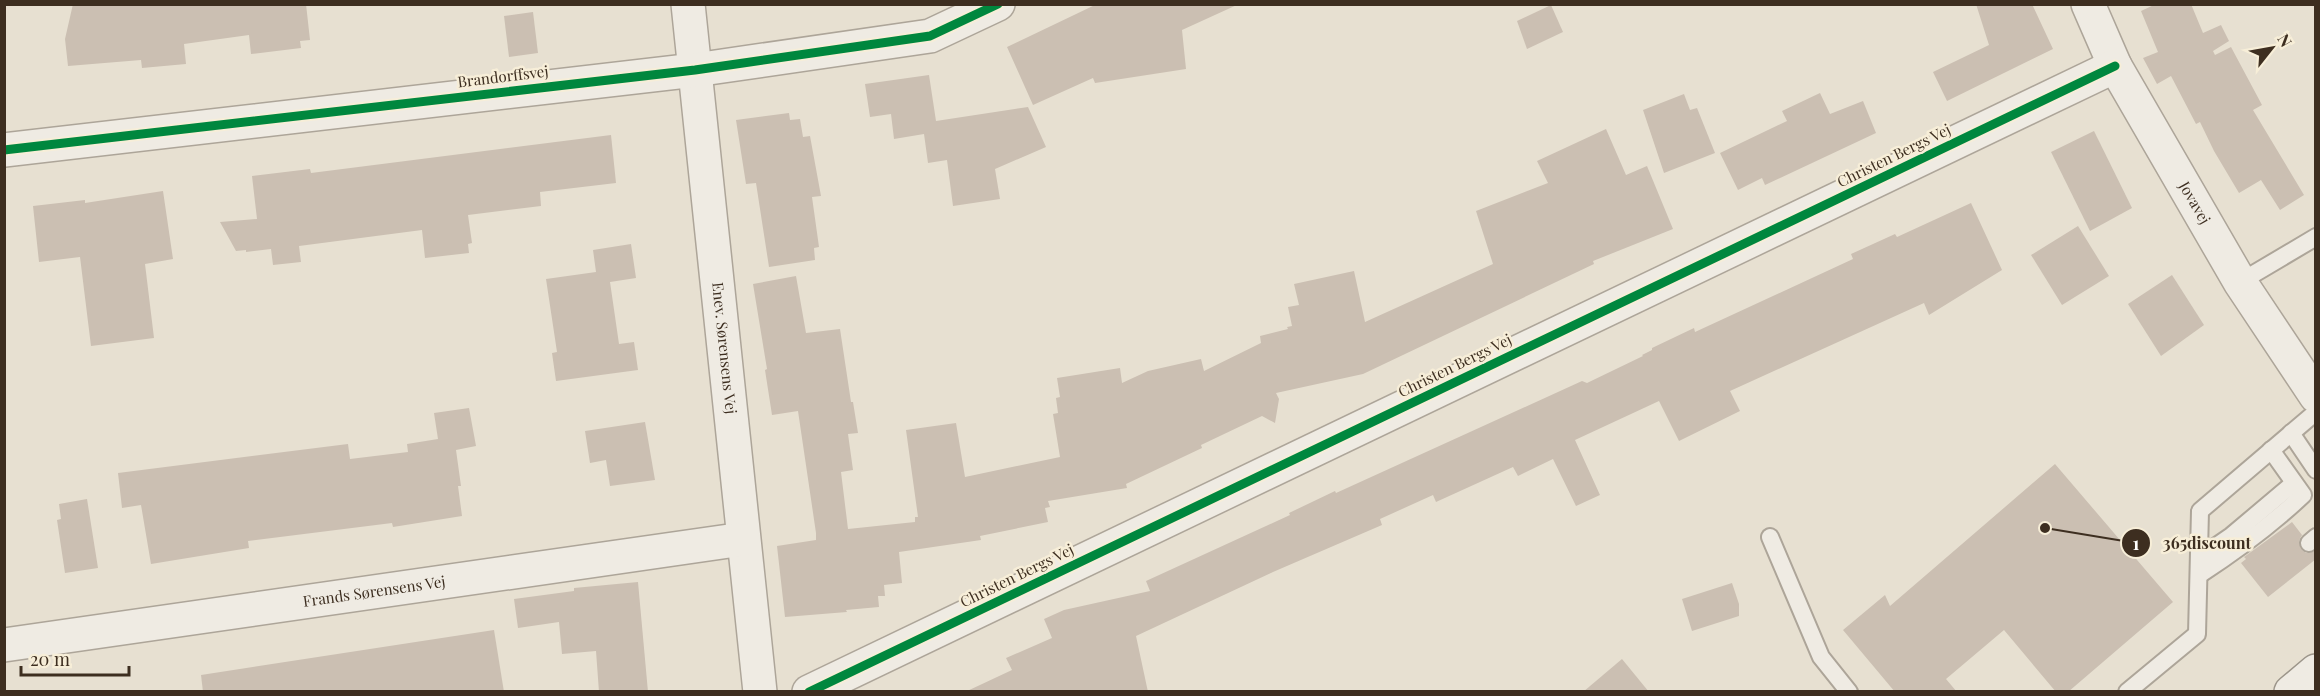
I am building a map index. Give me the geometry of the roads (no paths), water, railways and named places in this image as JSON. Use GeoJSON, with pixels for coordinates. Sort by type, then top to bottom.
{"type":"FeatureCollection","features":[{"type":"Feature","properties":{"kind":"street","name":"Enev. Sørensens Vej"},"geometry":{"type":"LineString","coordinates":[[688,4],[760,692]]}},
{"type":"Feature","properties":{"kind":"street","name":"Brandorffsvej"},"geometry":{"type":"LineString","coordinates":[[4,150],[694,69],[930,36],[998,4]]}},
{"type":"Feature","properties":{"kind":"street","name":"Jovavej"},"geometry":{"type":"LineString","coordinates":[[2088,4],[2115,66],[2240,282],[2316,396]]}},
{"type":"Feature","properties":{"kind":"street","name":"Christen Bergs Vej"},"geometry":{"type":"LineString","coordinates":[[809,692],[2115,66]]}},
{"type":"Feature","properties":{"kind":"street","name":"Frands Sørensens Vej"},"geometry":{"type":"LineString","coordinates":[[4,645],[743,539]]}},
{"type":"Feature","properties":{"kind":"lane"},"geometry":{"type":"LineString","coordinates":[[2240,282],[2316,237]]}},
{"type":"Feature","properties":{"kind":"lane"},"geometry":{"type":"LineString","coordinates":[[2127,692],[2197,634],[2200,511],[2316,412]]}},
{"type":"Feature","properties":{"kind":"lane"},"geometry":{"type":"LineString","coordinates":[[2290,433],[2316,470]]}},
{"type":"Feature","properties":{"kind":"lane"},"geometry":{"type":"LineString","coordinates":[[2199,566],[2294,483],[2271,450]]}},
{"type":"Feature","properties":{"kind":"lane"},"geometry":{"type":"LineString","coordinates":[[1770,537],[1821,657],[1849,692]]}},
{"type":"Feature","properties":{"kind":"place","name":"365discount"},"geometry":{"type":"Point","coordinates":[2045,528]}}]}
